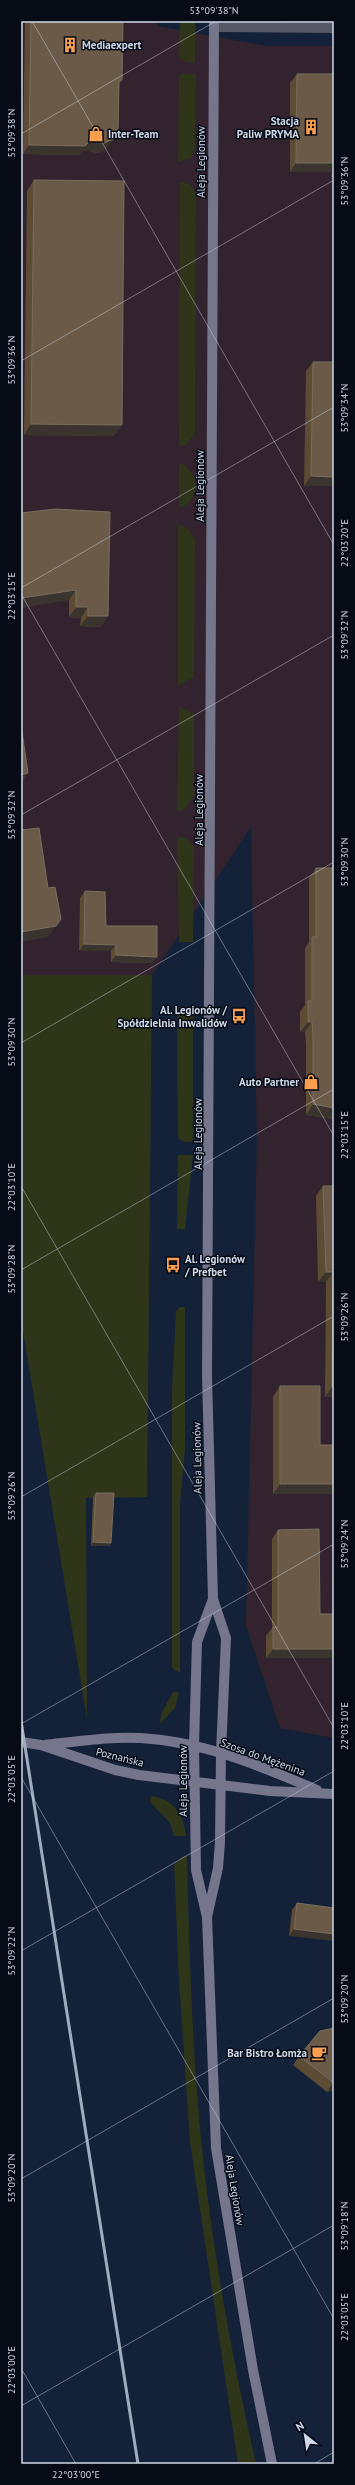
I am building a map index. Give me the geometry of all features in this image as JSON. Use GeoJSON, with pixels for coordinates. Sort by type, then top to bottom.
{"type":"FeatureCollection","features":[{"type":"Feature","properties":{"kind":"main road","name":"Aleja Legionów"},"geometry":{"type":"LineString","coordinates":[[207,1917],[218,1868],[226,1638],[213,1599],[207,1376],[214,24]]}},
{"type":"Feature","properties":{"kind":"main road","name":"Aleja Legionów"},"geometry":{"type":"LineString","coordinates":[[213,1599],[197,1642],[194,1745],[196,1870],[207,1917],[216,2148],[253,2370],[272,2464]]}},
{"type":"Feature","properties":{"kind":"main road","name":"Poznańska"},"geometry":{"type":"LineString","coordinates":[[41,1746],[106,1739],[150,1738],[194,1745]]}},
{"type":"Feature","properties":{"kind":"main road","name":"Poznańska"},"geometry":{"type":"LineString","coordinates":[[21,1742],[41,1746],[115,1770],[139,1776],[195,1781]]}},
{"type":"Feature","properties":{"kind":"main road","name":"Szosa do Mężenina"},"geometry":{"type":"LineString","coordinates":[[194,1745],[221,1753],[323,1792]]}},
{"type":"Feature","properties":{"kind":"main road","name":"Szosa do Mężenina"},"geometry":{"type":"LineString","coordinates":[[195,1781],[270,1791],[323,1792],[334,1794]]}},
{"type":"Feature","properties":{"kind":"street"},"geometry":{"type":"LineString","coordinates":[[214,24],[334,28]]}},
{"type":"Feature","properties":{"kind":"shaded area"},"geometry":{"type":"Polygon","coordinates":[[[21,21],[157,21],[157,26],[266,46],[334,46],[334,1738],[280,1728],[246,1626],[257,1140],[251,827],[152,975],[21,975],[21,21]]]}},
{"type":"Feature","properties":{"kind":"green space"},"geometry":{"type":"Polygon","coordinates":[[[180,21],[195,21],[195,63],[186,62],[179,57],[180,21]]]}},
{"type":"Feature","properties":{"kind":"green space"},"geometry":{"type":"Polygon","coordinates":[[[182,74],[196,74],[195,149],[191,158],[178,162],[179,77],[182,74]]]}},
{"type":"Feature","properties":{"kind":"green space"},"geometry":{"type":"Polygon","coordinates":[[[180,182],[189,184],[196,193],[195,433],[186,445],[179,446],[180,182]]]}},
{"type":"Feature","properties":{"kind":"green space"},"geometry":{"type":"Polygon","coordinates":[[[179,463],[191,472],[196,486],[192,499],[179,508],[179,463]]]}},
{"type":"Feature","properties":{"kind":"green space"},"geometry":{"type":"Polygon","coordinates":[[[178,524],[188,529],[195,539],[194,677],[178,686],[178,524]]]}},
{"type":"Feature","properties":{"kind":"green space"},"geometry":{"type":"Polygon","coordinates":[[[179,706],[194,714],[194,796],[184,810],[177,811],[179,706]]]}},
{"type":"Feature","properties":{"kind":"green space"},"geometry":{"type":"Polygon","coordinates":[[[177,836],[186,838],[194,847],[193,942],[179,942],[177,836]]]}},
{"type":"Feature","properties":{"kind":"green space"},"geometry":{"type":"Polygon","coordinates":[[[21,975],[152,975],[147,1497],[86,1498],[87,1719],[21,1319],[21,975]]]}},
{"type":"Feature","properties":{"kind":"green space"},"geometry":{"type":"Polygon","coordinates":[[[177,1007],[193,1007],[193,1142],[184,1142],[178,1138],[177,1007]]]}},
{"type":"Feature","properties":{"kind":"green space"},"geometry":{"type":"Polygon","coordinates":[[[178,1155],[193,1155],[185,1229],[177,1229],[178,1155]]]}},
{"type":"Feature","properties":{"kind":"green space"},"geometry":{"type":"Polygon","coordinates":[[[180,1307],[185,1307],[185,1449],[180,1503],[180,1673],[172,1668],[172,1389],[176,1311],[180,1307]]]}},
{"type":"Feature","properties":{"kind":"green space"},"geometry":{"type":"Polygon","coordinates":[[[173,1692],[179,1692],[175,1708],[160,1724],[161,1714],[173,1692]]]}},
{"type":"Feature","properties":{"kind":"green space"},"geometry":{"type":"Polygon","coordinates":[[[151,1796],[166,1800],[176,1809],[180,1814],[186,1836],[174,1836],[170,1823],[150,1802],[151,1796]]]}},
{"type":"Feature","properties":{"kind":"green space"},"geometry":{"type":"Polygon","coordinates":[[[183,1856],[187,1856],[193,2033],[201,2139],[217,2262],[239,2384],[256,2464],[238,2464],[190,2142],[179,1980],[174,1864],[183,1856]]]}},
{"type":"Feature","properties":{"kind":"building"},"geometry":{"type":"Polygon","coordinates":[[[31,21],[123,21],[122,80],[119,80],[118,133],[114,139],[104,143],[90,141],[85,146],[29,145],[31,21]]]}},
{"type":"Feature","properties":{"kind":"building","name":"Stacja Paliw PRYMA"},"geometry":{"type":"Polygon","coordinates":[[[297,74],[334,74],[334,163],[296,163],[297,74]]]}},
{"type":"Feature","properties":{"kind":"building"},"geometry":{"type":"Polygon","coordinates":[[[34,180],[124,181],[122,425],[31,424],[34,180]]]}},
{"type":"Feature","properties":{"kind":"building"},"geometry":{"type":"Polygon","coordinates":[[[313,362],[334,362],[334,477],[311,476],[313,362]]]}},
{"type":"Feature","properties":{"kind":"building"},"geometry":{"type":"Polygon","coordinates":[[[55,509],[110,512],[108,616],[88,616],[88,607],[76,607],[76,590],[21,598],[21,513],[55,509]]]}},
{"type":"Feature","properties":{"kind":"building"},"geometry":{"type":"Polygon","coordinates":[[[21,725],[28,773],[21,775],[21,725]]]}},
{"type":"Feature","properties":{"kind":"building"},"geometry":{"type":"Polygon","coordinates":[[[39,828],[48,888],[55,887],[61,919],[56,926],[21,932],[21,830],[39,828]]]}},
{"type":"Feature","properties":{"kind":"building"},"geometry":{"type":"Polygon","coordinates":[[[316,868],[334,868],[334,1108],[313,1104],[313,1035],[312,1022],[308,1022],[308,1001],[312,1001],[312,937],[316,937],[316,868]]]}},
{"type":"Feature","properties":{"kind":"building"},"geometry":{"type":"Polygon","coordinates":[[[85,891],[105,892],[106,926],[157,926],[157,957],[116,955],[116,945],[84,944],[85,891]]]}},
{"type":"Feature","properties":{"kind":"building"},"geometry":{"type":"Polygon","coordinates":[[[323,1186],[334,1186],[334,1387],[332,1387],[333,1272],[326,1272],[323,1186]]]}},
{"type":"Feature","properties":{"kind":"building"},"geometry":{"type":"Polygon","coordinates":[[[280,1386],[320,1386],[320,1445],[334,1445],[334,1484],[280,1484],[280,1386]]]}},
{"type":"Feature","properties":{"kind":"building"},"geometry":{"type":"Polygon","coordinates":[[[96,1493],[114,1493],[111,1543],[93,1542],[96,1493]]]}},
{"type":"Feature","properties":{"kind":"building"},"geometry":{"type":"Polygon","coordinates":[[[319,1529],[320,1614],[334,1614],[334,1649],[273,1649],[273,1627],[278,1627],[278,1530],[319,1529]]]}},
{"type":"Feature","properties":{"kind":"building"},"geometry":{"type":"Polygon","coordinates":[[[297,1903],[334,1908],[334,1934],[294,1929],[297,1903]]]}},
{"type":"Feature","properties":{"kind":"building","name":"Bar Bistro Łomża"},"geometry":{"type":"Polygon","coordinates":[[[334,2028],[333,2082],[299,2056],[320,2031],[334,2028]]]}},
{"type":"Feature","properties":{"kind":"railway"},"geometry":{"type":"LineString","coordinates":[[21,1721],[138,2464]]}},
{"type":"Feature","properties":{"kind":"place","name":"Mediaexpert"},"geometry":{"type":"Point","coordinates":[70,45]}},
{"type":"Feature","properties":{"kind":"place","name":"Stacja Paliw PRYMA"},"geometry":{"type":"Point","coordinates":[311,127]}},
{"type":"Feature","properties":{"kind":"place","name":"Inter-Team"},"geometry":{"type":"Point","coordinates":[96,134]}},
{"type":"Feature","properties":{"kind":"place","name":"Al. Legionów / Spółdzielnia Inwalidów"},"geometry":{"type":"Point","coordinates":[239,1016]}},
{"type":"Feature","properties":{"kind":"place","name":"Auto Partner"},"geometry":{"type":"Point","coordinates":[311,1082]}},
{"type":"Feature","properties":{"kind":"place","name":"Al. Legionów / Prefbet"},"geometry":{"type":"Point","coordinates":[173,1265]}},
{"type":"Feature","properties":{"kind":"place","name":"Bar Bistro Łomża"},"geometry":{"type":"Point","coordinates":[319,2053]}}]}
